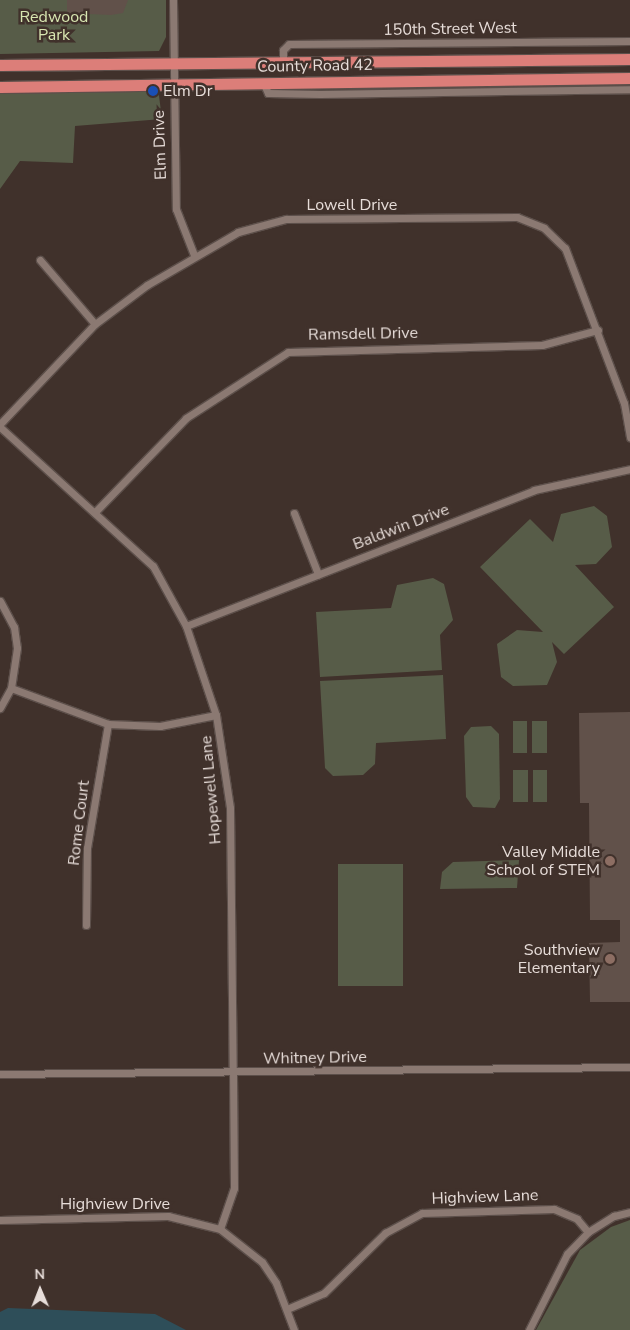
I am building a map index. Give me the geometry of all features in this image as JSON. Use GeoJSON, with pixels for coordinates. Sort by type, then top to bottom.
{"type":"FeatureCollection","features":[{"type":"Feature","properties":{"kind":"highway","name":"County Road 42"},"geometry":{"type":"LineString","coordinates":[[0,65],[172,61],[630,59]]}},
{"type":"Feature","properties":{"kind":"highway","name":"County Road 42"},"geometry":{"type":"LineString","coordinates":[[0,87],[630,78]]}},
{"type":"Feature","properties":{"kind":"street","name":"Elm Drive"},"geometry":{"type":"LineString","coordinates":[[173,0],[172,84],[176,209],[194,255]]}},
{"type":"Feature","properties":{"kind":"street","name":"150th Street West"},"geometry":{"type":"LineString","coordinates":[[283,60],[283,50],[289,44],[630,41]]}},
{"type":"Feature","properties":{"kind":"street"},"geometry":{"type":"LineString","coordinates":[[263,82],[268,93],[311,94],[630,89]]}},
{"type":"Feature","properties":{"kind":"street","name":"Lowell Drive"},"geometry":{"type":"LineString","coordinates":[[0,425],[95,324],[194,255],[238,232],[286,219],[517,217],[544,228],[565,248],[598,330],[624,403],[630,438]]}},
{"type":"Feature","properties":{"kind":"street"},"geometry":{"type":"LineString","coordinates":[[40,260],[95,324]]}},
{"type":"Feature","properties":{"kind":"street","name":"Ramsdell Drive"},"geometry":{"type":"LineString","coordinates":[[96,511],[186,418],[288,352],[542,345],[598,330]]}},
{"type":"Feature","properties":{"kind":"street","name":"Hopewell Lane"},"geometry":{"type":"LineString","coordinates":[[0,425],[96,511],[153,566],[186,626],[216,715],[230,808],[234,1188],[220,1229]]}},
{"type":"Feature","properties":{"kind":"street","name":"Baldwin Drive"},"geometry":{"type":"LineString","coordinates":[[186,626],[534,490],[630,469]]}},
{"type":"Feature","properties":{"kind":"street"},"geometry":{"type":"LineString","coordinates":[[294,513],[318,574]]}},
{"type":"Feature","properties":{"kind":"street"},"geometry":{"type":"LineString","coordinates":[[0,601],[14,627],[17,648],[11,688],[0,708]]}},
{"type":"Feature","properties":{"kind":"street"},"geometry":{"type":"LineString","coordinates":[[11,688],[108,724],[160,726],[216,715]]}},
{"type":"Feature","properties":{"kind":"street","name":"Rome Court"},"geometry":{"type":"LineString","coordinates":[[86,925],[87,848],[108,724]]}},
{"type":"Feature","properties":{"kind":"street","name":"Whitney Drive"},"geometry":{"type":"LineString","coordinates":[[0,1074],[630,1067]]}},
{"type":"Feature","properties":{"kind":"street","name":"Highview Lane"},"geometry":{"type":"LineString","coordinates":[[287,1309],[324,1293],[385,1232],[422,1213],[554,1209],[577,1219],[588,1232]]}},
{"type":"Feature","properties":{"kind":"street"},"geometry":{"type":"LineString","coordinates":[[528,1330],[568,1254],[588,1232],[614,1216],[630,1212]]}},
{"type":"Feature","properties":{"kind":"street","name":"Highview Drive"},"geometry":{"type":"LineString","coordinates":[[0,1220],[168,1216],[220,1229],[262,1262],[287,1309],[294,1330]]}},
{"type":"Feature","properties":{"kind":"green space","name":"Redwood Park"},"geometry":{"type":"Polygon","coordinates":[[[0,0],[166,0],[166,37],[159,51],[0,54],[0,0]]]}},
{"type":"Feature","properties":{"kind":"green space"},"geometry":{"type":"Polygon","coordinates":[[[158,88],[162,119],[75,126],[73,163],[20,161],[0,189],[0,94],[158,88]]]}},
{"type":"Feature","properties":{"kind":"green space"},"geometry":{"type":"Polygon","coordinates":[[[594,506],[607,516],[612,547],[596,564],[575,565],[614,607],[564,654],[552,642],[557,662],[547,685],[513,686],[501,677],[497,644],[517,630],[543,632],[480,567],[530,519],[553,542],[561,514],[594,506]]]}},
{"type":"Feature","properties":{"kind":"green space"},"geometry":{"type":"Polygon","coordinates":[[[433,578],[444,584],[453,620],[440,635],[442,670],[320,677],[316,612],[391,608],[397,585],[433,578]]]}},
{"type":"Feature","properties":{"kind":"green space"},"geometry":{"type":"Polygon","coordinates":[[[443,675],[446,739],[376,743],[375,764],[363,775],[333,776],[325,768],[320,681],[443,675]]]}},
{"type":"Feature","properties":{"kind":"green space"},"geometry":{"type":"Polygon","coordinates":[[[513,721],[527,721],[527,753],[513,753],[513,721]]]}},
{"type":"Feature","properties":{"kind":"green space"},"geometry":{"type":"Polygon","coordinates":[[[532,721],[547,721],[547,753],[532,753],[532,721]]]}},
{"type":"Feature","properties":{"kind":"green space"},"geometry":{"type":"Polygon","coordinates":[[[491,726],[499,734],[500,799],[495,808],[473,807],[466,797],[464,736],[471,727],[491,726]]]}},
{"type":"Feature","properties":{"kind":"green space"},"geometry":{"type":"Polygon","coordinates":[[[513,770],[528,770],[528,802],[513,802],[513,770]]]}},
{"type":"Feature","properties":{"kind":"green space"},"geometry":{"type":"Polygon","coordinates":[[[533,770],[547,770],[547,802],[533,802],[533,770]]]}},
{"type":"Feature","properties":{"kind":"green space"},"geometry":{"type":"Polygon","coordinates":[[[519,860],[517,888],[440,889],[442,872],[453,862],[519,860]]]}},
{"type":"Feature","properties":{"kind":"green space"},"geometry":{"type":"Polygon","coordinates":[[[338,864],[403,864],[403,986],[338,986],[338,864]]]}},
{"type":"Feature","properties":{"kind":"green space"},"geometry":{"type":"Polygon","coordinates":[[[630,1220],[630,1330],[536,1330],[580,1250],[611,1227],[630,1220]]]}},
{"type":"Feature","properties":{"kind":"water"},"geometry":{"type":"Polygon","coordinates":[[[8,1308],[155,1314],[186,1330],[0,1330],[0,1312],[8,1308]]]}},
{"type":"Feature","properties":{"kind":"building"},"geometry":{"type":"Polygon","coordinates":[[[67,0],[128,0],[123,13],[111,15],[67,13],[67,0]]]}},
{"type":"Feature","properties":{"kind":"building","name":"Valley Middle School of STEM"},"geometry":{"type":"Polygon","coordinates":[[[630,712],[630,1002],[590,1002],[589,943],[620,942],[620,920],[590,920],[589,803],[580,803],[579,713],[630,712]]]}},
{"type":"Feature","properties":{"kind":"place","name":"Elm Dr"},"geometry":{"type":"Point","coordinates":[153,91]}},
{"type":"Feature","properties":{"kind":"place","name":"Valley Middle School of STEM"},"geometry":{"type":"Point","coordinates":[610,861]}},
{"type":"Feature","properties":{"kind":"place","name":"Southview Elementary"},"geometry":{"type":"Point","coordinates":[610,959]}}]}
